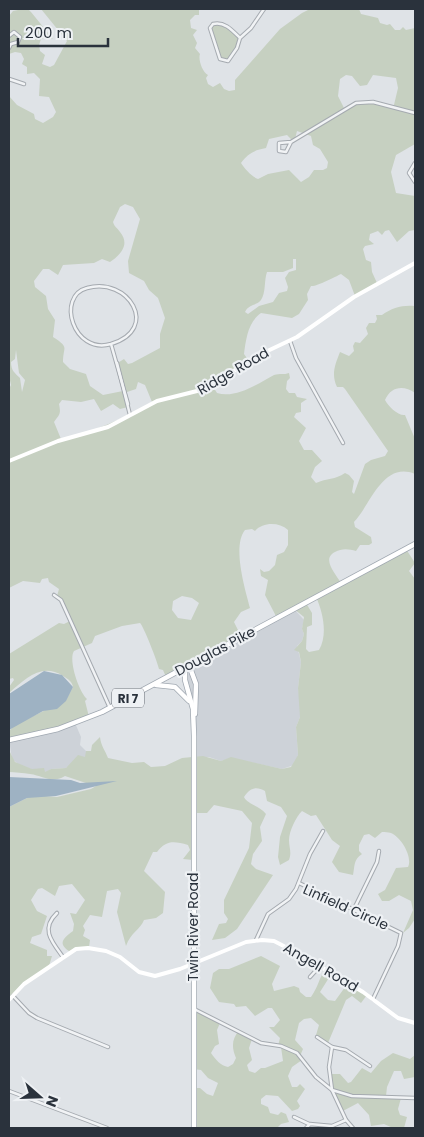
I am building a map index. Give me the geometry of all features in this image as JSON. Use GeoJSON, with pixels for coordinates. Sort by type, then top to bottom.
{"type":"FeatureCollection","features":[{"type":"Feature","properties":{"kind":"main road","name":"Douglas Pike"},"geometry":{"type":"LineString","coordinates":[[9,740],[59,729],[110,708],[415,544]]}},
{"type":"Feature","properties":{"kind":"main road","name":"Twin River Road"},"geometry":{"type":"LineString","coordinates":[[187,666],[185,680],[192,706],[194,726]]}},
{"type":"Feature","properties":{"kind":"main road","name":"Twin River Road"},"geometry":{"type":"LineString","coordinates":[[187,666],[196,684],[192,1008],[194,1128]]}},
{"type":"Feature","properties":{"kind":"main road"},"geometry":{"type":"LineString","coordinates":[[148,687],[162,684],[175,687],[185,694],[192,706]]}},
{"type":"Feature","properties":{"kind":"street"},"geometry":{"type":"LineString","coordinates":[[240,38],[228,27],[218,23],[213,24],[210,28],[220,59],[228,61],[233,56],[240,38],[252,28],[264,9]]}},
{"type":"Feature","properties":{"kind":"street"},"geometry":{"type":"LineString","coordinates":[[9,36],[13,32],[19,36],[18,42],[10,42],[9,48]]}},
{"type":"Feature","properties":{"kind":"street"},"geometry":{"type":"LineString","coordinates":[[9,79],[24,84]]}},
{"type":"Feature","properties":{"kind":"street"},"geometry":{"type":"LineString","coordinates":[[292,142],[286,152],[279,151],[280,143],[292,142],[356,103],[373,102],[415,113]]}},
{"type":"Feature","properties":{"kind":"street"},"geometry":{"type":"LineString","coordinates":[[415,163],[409,173],[415,182]]}},
{"type":"Feature","properties":{"kind":"street","name":"Ridge Road"},"geometry":{"type":"LineString","coordinates":[[9,461],[58,441],[108,427],[156,402],[200,392],[259,355],[290,341],[354,297],[415,262]]}},
{"type":"Feature","properties":{"kind":"street"},"geometry":{"type":"LineString","coordinates":[[99,286],[116,288],[122,292],[135,311],[137,318],[133,332],[125,339],[111,344],[103,346],[92,345],[78,334],[71,311],[75,295],[80,290],[99,286]]}},
{"type":"Feature","properties":{"kind":"street"},"geometry":{"type":"LineString","coordinates":[[290,341],[296,358],[342,443]]}},
{"type":"Feature","properties":{"kind":"street"},"geometry":{"type":"LineString","coordinates":[[111,344],[130,415]]}},
{"type":"Feature","properties":{"kind":"street"},"geometry":{"type":"LineString","coordinates":[[54,595],[61,600],[110,708]]}},
{"type":"Feature","properties":{"kind":"street"},"geometry":{"type":"LineString","coordinates":[[299,884],[310,854],[323,831]]}},
{"type":"Feature","properties":{"kind":"street"},"geometry":{"type":"LineString","coordinates":[[354,910],[377,862],[379,852]]}},
{"type":"Feature","properties":{"kind":"street","name":"Linfield Circle"},"geometry":{"type":"LineString","coordinates":[[256,940],[268,914],[288,899],[299,884],[398,930],[401,935],[373,999]]}},
{"type":"Feature","properties":{"kind":"street"},"geometry":{"type":"LineString","coordinates":[[57,913],[49,923],[48,935],[63,957]]}},
{"type":"Feature","properties":{"kind":"street","name":"Angell Road"},"geometry":{"type":"LineString","coordinates":[[9,1000],[24,984],[63,957],[82,948],[100,949],[120,957],[146,975],[165,974],[256,940],[280,944],[373,999],[398,1018],[415,1023]]}},
{"type":"Feature","properties":{"kind":"street"},"geometry":{"type":"LineString","coordinates":[[310,977],[320,966]]}},
{"type":"Feature","properties":{"kind":"street"},"geometry":{"type":"LineString","coordinates":[[12,995],[31,1016],[108,1047]]}},
{"type":"Feature","properties":{"kind":"street"},"geometry":{"type":"LineString","coordinates":[[192,1008],[261,1043],[281,1046],[297,1054],[316,1077],[332,1090],[352,1096],[415,1098]]}},
{"type":"Feature","properties":{"kind":"street"},"geometry":{"type":"LineString","coordinates":[[317,1037],[332,1047],[346,1050],[370,1066]]}},
{"type":"Feature","properties":{"kind":"street"},"geometry":{"type":"LineString","coordinates":[[332,1047],[329,1063],[332,1090],[346,1120],[353,1128]]}},
{"type":"Feature","properties":{"kind":"street"},"geometry":{"type":"LineString","coordinates":[[9,1091],[107,1128]]}},
{"type":"Feature","properties":{"kind":"street"},"geometry":{"type":"LineString","coordinates":[[294,1118],[310,1124],[332,1126],[346,1120]]}},
{"type":"Feature","properties":{"kind":"street"},"geometry":{"type":"LineString","coordinates":[[306,1128],[310,1124]]}},
{"type":"Feature","properties":{"kind":"shaded area"},"geometry":{"type":"Polygon","coordinates":[[[294,609],[304,620],[302,629],[304,634],[302,641],[297,646],[301,662],[298,688],[300,717],[296,727],[298,755],[294,765],[282,769],[231,758],[221,761],[209,757],[194,757],[194,722],[185,681],[186,665],[294,609]]]}},
{"type":"Feature","properties":{"kind":"shaded area"},"geometry":{"type":"Polygon","coordinates":[[[75,723],[81,737],[80,745],[86,751],[86,757],[75,761],[66,768],[51,769],[45,773],[21,766],[12,759],[9,739],[75,723]]]}},
{"type":"Feature","properties":{"kind":"green space"},"geometry":{"type":"Polygon","coordinates":[[[28,9],[53,39],[46,37],[41,39],[39,45],[40,51],[45,55],[42,64],[50,67],[54,65],[67,41],[41,9],[199,9],[199,15],[195,15],[190,20],[191,28],[197,30],[193,35],[197,43],[195,48],[200,54],[201,65],[208,75],[206,78],[208,84],[213,87],[220,83],[224,89],[229,91],[235,90],[235,80],[280,29],[310,9],[359,9],[361,14],[378,18],[380,23],[390,24],[395,30],[400,30],[403,27],[406,30],[415,28],[415,144],[396,155],[391,172],[396,193],[415,196],[415,230],[409,231],[397,242],[389,230],[385,231],[382,235],[378,231],[370,234],[369,240],[374,244],[365,246],[363,249],[366,260],[371,262],[372,272],[377,283],[355,296],[349,280],[341,274],[311,286],[307,294],[308,300],[299,314],[292,318],[261,313],[250,326],[247,337],[244,354],[249,361],[212,385],[217,393],[232,394],[254,386],[274,375],[289,373],[290,378],[287,381],[286,389],[289,393],[295,393],[297,397],[307,399],[301,403],[301,412],[296,413],[294,417],[306,428],[299,441],[304,450],[312,450],[322,461],[315,467],[311,477],[316,483],[345,473],[354,481],[352,492],[354,494],[365,464],[385,456],[388,451],[345,389],[337,387],[334,369],[340,352],[349,356],[354,351],[353,346],[355,342],[360,343],[368,334],[366,328],[369,323],[375,323],[376,315],[382,315],[401,307],[414,306],[415,308],[415,393],[411,390],[398,388],[391,392],[385,400],[393,410],[405,415],[415,439],[415,474],[394,473],[386,479],[354,522],[355,527],[371,537],[372,543],[360,545],[356,551],[346,549],[338,551],[331,555],[329,559],[331,567],[341,583],[406,549],[415,563],[409,571],[415,579],[415,919],[403,933],[413,910],[411,901],[399,895],[389,901],[382,901],[378,894],[385,890],[396,868],[408,867],[409,858],[405,848],[395,835],[382,832],[375,838],[369,834],[364,835],[359,845],[359,851],[362,854],[356,861],[353,875],[339,872],[332,862],[340,846],[332,840],[316,815],[311,816],[302,811],[295,820],[290,833],[289,860],[280,865],[278,857],[280,837],[287,816],[281,807],[267,801],[265,791],[253,789],[244,797],[266,814],[260,827],[262,841],[253,854],[251,864],[256,869],[273,875],[237,929],[225,938],[212,940],[219,924],[226,923],[228,919],[224,913],[224,900],[249,848],[252,823],[242,811],[214,805],[207,813],[194,813],[193,860],[183,859],[190,850],[188,845],[179,843],[167,843],[157,852],[153,852],[144,871],[165,892],[163,913],[156,918],[144,920],[130,937],[126,946],[117,912],[121,893],[118,889],[107,891],[102,917],[90,915],[83,926],[85,930],[83,936],[90,940],[89,947],[69,951],[63,945],[63,941],[73,931],[74,924],[70,913],[76,914],[85,900],[72,884],[59,886],[55,896],[42,888],[38,889],[31,900],[37,911],[47,916],[41,934],[32,937],[30,943],[47,950],[47,956],[52,956],[49,966],[22,984],[9,998],[9,807],[33,795],[57,797],[91,789],[101,783],[86,783],[65,776],[51,779],[9,772],[9,750],[15,762],[32,769],[44,768],[45,772],[51,769],[66,768],[78,755],[85,757],[86,751],[91,751],[92,745],[100,737],[108,758],[132,763],[144,762],[151,767],[165,766],[182,758],[203,756],[221,761],[231,757],[282,769],[291,767],[298,755],[296,727],[300,717],[298,688],[301,662],[299,652],[294,650],[302,641],[304,634],[302,629],[304,617],[294,609],[277,618],[265,595],[268,580],[261,576],[260,569],[264,572],[269,571],[275,565],[277,555],[284,552],[288,545],[288,530],[276,524],[271,524],[262,526],[255,531],[252,529],[245,530],[241,537],[240,557],[250,608],[241,612],[234,622],[241,636],[166,677],[163,670],[159,669],[140,623],[122,626],[95,636],[92,643],[74,651],[72,661],[75,676],[87,699],[85,701],[89,717],[75,723],[9,739],[9,731],[15,725],[66,700],[73,687],[67,678],[48,671],[34,674],[9,693],[9,687],[14,680],[13,678],[9,679],[9,654],[59,623],[64,624],[70,621],[62,601],[57,596],[59,589],[49,582],[48,578],[42,579],[40,583],[23,581],[9,588],[9,389],[11,385],[9,376],[9,96],[17,105],[34,114],[35,119],[43,123],[53,117],[56,112],[49,97],[39,96],[40,79],[34,73],[27,74],[27,67],[22,64],[24,59],[21,53],[9,54],[9,16],[13,11],[28,9]],[[346,75],[340,79],[338,96],[344,108],[356,102],[368,102],[393,109],[398,88],[396,78],[373,75],[367,85],[360,86],[352,76],[346,75]],[[297,131],[295,139],[292,140],[287,135],[269,139],[266,148],[252,152],[241,163],[248,172],[258,179],[268,174],[289,170],[301,182],[309,177],[314,170],[327,168],[328,162],[320,149],[313,145],[311,136],[297,131]],[[125,204],[120,207],[113,222],[123,237],[124,246],[113,260],[110,262],[102,259],[94,263],[63,265],[58,275],[49,269],[43,269],[34,281],[35,287],[46,296],[48,309],[55,320],[53,337],[64,346],[63,362],[70,369],[86,374],[90,386],[103,395],[123,391],[116,364],[124,359],[128,364],[132,363],[160,348],[160,334],[165,318],[158,298],[149,290],[144,281],[129,273],[128,261],[140,219],[133,207],[125,204]],[[293,259],[293,268],[283,272],[267,272],[264,294],[261,300],[245,312],[248,314],[259,306],[273,302],[279,293],[287,291],[288,287],[285,278],[289,272],[296,270],[296,259],[293,259]],[[16,350],[15,359],[11,362],[13,370],[20,378],[22,392],[25,380],[19,373],[16,350]],[[138,382],[136,389],[124,393],[128,407],[120,409],[113,404],[101,411],[94,399],[81,402],[62,400],[59,404],[59,414],[54,422],[61,439],[108,424],[152,402],[145,385],[138,382]],[[182,596],[173,601],[172,610],[178,618],[191,620],[199,603],[192,598],[182,596]],[[316,597],[306,603],[312,613],[312,625],[307,627],[306,649],[309,652],[319,650],[324,631],[321,610],[316,597]]]}},
{"type":"Feature","properties":{"kind":"green space"},"geometry":{"type":"Polygon","coordinates":[[[215,23],[229,26],[239,38],[233,55],[224,62],[220,60],[211,35],[210,28],[215,23]]]}},
{"type":"Feature","properties":{"kind":"green space"},"geometry":{"type":"Polygon","coordinates":[[[261,956],[280,966],[272,984],[274,991],[294,986],[299,988],[300,992],[306,997],[311,997],[325,969],[332,973],[320,992],[328,1000],[335,1001],[348,983],[367,995],[361,1003],[352,996],[346,1000],[328,1043],[316,1035],[319,1025],[311,1018],[304,1019],[299,1023],[295,1040],[303,1049],[300,1056],[302,1060],[292,1067],[288,1076],[292,1087],[297,1087],[300,1084],[305,1089],[297,1101],[300,1106],[292,1111],[278,1096],[266,1095],[261,1099],[261,1104],[268,1107],[270,1113],[278,1115],[281,1112],[286,1114],[289,1122],[281,1124],[277,1128],[194,1128],[194,1088],[200,1088],[213,1096],[218,1083],[208,1078],[201,1070],[193,1069],[194,1009],[220,1023],[217,1030],[219,1044],[215,1046],[211,1053],[223,1065],[228,1067],[233,1064],[236,1058],[233,1044],[239,1031],[252,1039],[249,1048],[252,1060],[247,1065],[249,1071],[255,1073],[261,1068],[283,1061],[281,1047],[278,1046],[280,1038],[269,1027],[274,1027],[280,1020],[272,1008],[268,1008],[255,1016],[246,1006],[236,1007],[234,1004],[219,1002],[210,988],[213,973],[219,969],[229,969],[261,956]]]}},
{"type":"Feature","properties":{"kind":"green space"},"geometry":{"type":"Polygon","coordinates":[[[393,1053],[410,1059],[415,1055],[415,1077],[404,1079],[401,1071],[394,1071],[387,1087],[386,1096],[401,1098],[398,1109],[400,1115],[407,1117],[404,1128],[393,1128],[384,1124],[371,1126],[369,1115],[358,1103],[341,1112],[332,1090],[331,1074],[340,1074],[348,1083],[351,1082],[362,1068],[371,1073],[381,1061],[393,1053]]]}},
{"type":"Feature","properties":{"kind":"water"},"geometry":{"type":"Polygon","coordinates":[[[44,671],[62,675],[73,687],[66,701],[57,709],[43,711],[9,730],[9,694],[44,671]]]}},
{"type":"Feature","properties":{"kind":"water"},"geometry":{"type":"Polygon","coordinates":[[[9,777],[71,780],[80,783],[117,781],[56,796],[27,798],[9,807],[9,777]]]}}]}
